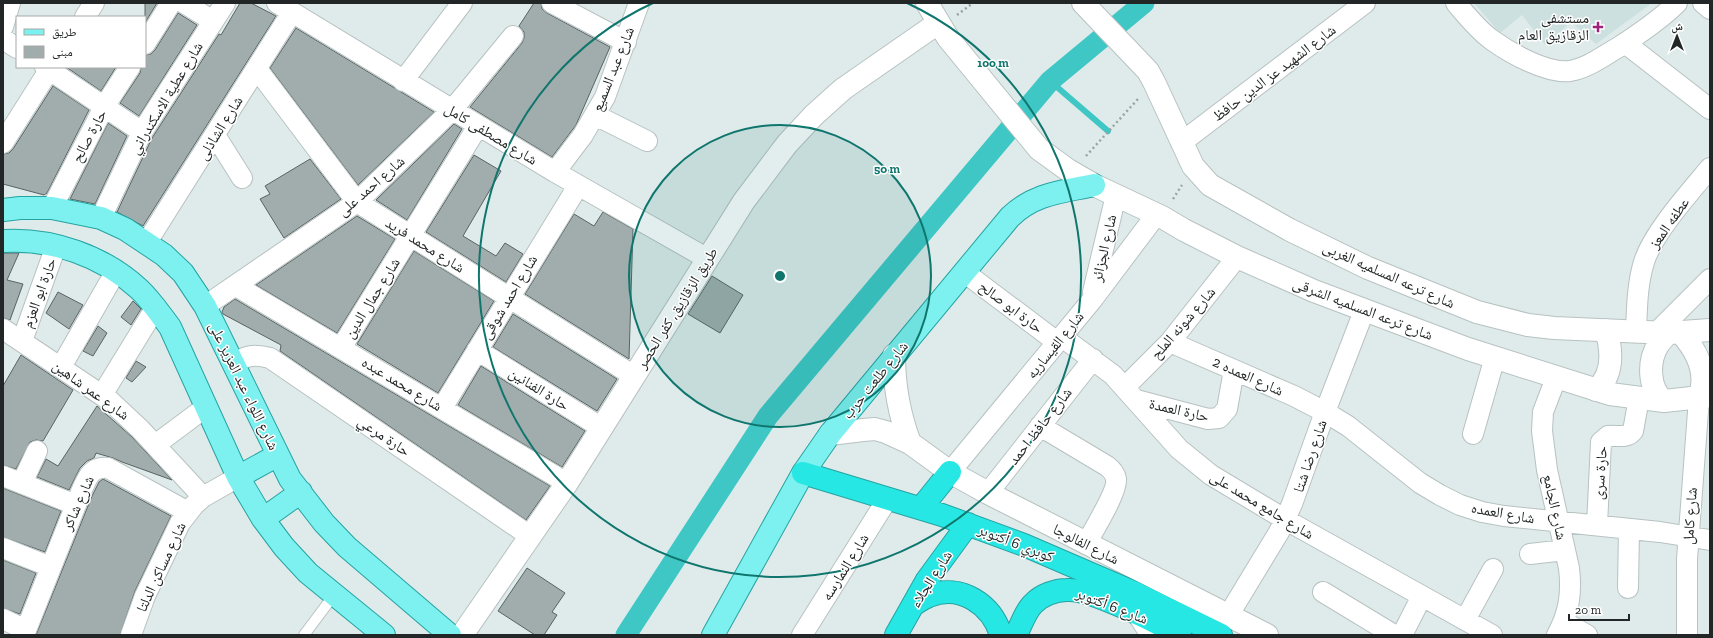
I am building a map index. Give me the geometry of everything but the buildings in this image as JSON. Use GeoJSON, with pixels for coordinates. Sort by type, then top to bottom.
{"type":"FeatureCollection","features":[{"type":"Feature","properties":{"kind":"highway"},"geometry":{"type":"LineString","coordinates":[[921,508],[950,472]]}},
{"type":"Feature","properties":{"kind":"highway","name":"كوبري 6 أكتوبر"},"geometry":{"type":"LineString","coordinates":[[803,473],[921,508],[968,524],[1079,568],[1133,592],[1224,625]]}},
{"type":"Feature","properties":{"kind":"highway","name":"شارع الجلاء"},"geometry":{"type":"LineString","coordinates":[[896,635],[927,580],[968,524]]}},
{"type":"Feature","properties":{"kind":"highway","name":"شارع 6 أكتوبر"},"geometry":{"type":"LineString","coordinates":[[1016,635],[1033,604],[1043,596],[1068,590],[1081,591],[1139,615],[1180,635]]}},
{"type":"Feature","properties":{"kind":"highway"},"geometry":{"type":"LineString","coordinates":[[913,605],[930,596],[949,592],[968,596],[985,607],[997,622],[1001,635]]}},
{"type":"Feature","properties":{"kind":"main road","name":"شارع طلعت حرب"},"geometry":{"type":"LineString","coordinates":[[713,635],[803,473],[830,434],[1010,217],[1029,202],[1051,194],[1094,185]]}},
{"type":"Feature","properties":{"kind":"main road","name":"شارع اللواء عبد العزيز على"},"geometry":{"type":"LineString","coordinates":[[3,210],[20,208],[52,208],[101,218],[125,229],[147,242],[164,255],[183,273],[205,306],[290,479],[324,523],[347,547],[450,635]]}},
{"type":"Feature","properties":{"kind":"main road"},"geometry":{"type":"LineString","coordinates":[[3,241],[40,241],[95,258],[116,271],[139,289],[156,307],[170,327],[238,477],[263,519],[284,547],[308,573],[334,596],[384,635]]}},
{"type":"Feature","properties":{"kind":"main road"},"geometry":{"type":"LineString","coordinates":[[238,477],[278,455]]}},
{"type":"Feature","properties":{"kind":"main road"},"geometry":{"type":"LineString","coordinates":[[263,519],[301,492]]}},
{"type":"Feature","properties":{"kind":"street"},"geometry":{"type":"LineString","coordinates":[[3,27],[10,3]]}},
{"type":"Feature","properties":{"kind":"street"},"geometry":{"type":"LineString","coordinates":[[86,16],[94,3]]}},
{"type":"Feature","properties":{"kind":"street"},"geometry":{"type":"LineString","coordinates":[[146,42],[171,3]]}},
{"type":"Feature","properties":{"kind":"street"},"geometry":{"type":"LineString","coordinates":[[184,3],[213,21]]}},
{"type":"Feature","properties":{"kind":"street","name":"شارع عطية الاسكندراني"},"geometry":{"type":"LineString","coordinates":[[101,218],[142,132],[225,3]]}},
{"type":"Feature","properties":{"kind":"street"},"geometry":{"type":"LineString","coordinates":[[403,80],[462,3]]}},
{"type":"Feature","properties":{"kind":"street"},"geometry":{"type":"LineString","coordinates":[[552,3],[626,42]]}},
{"type":"Feature","properties":{"kind":"street","name":"شارع عبد السميع"},"geometry":{"type":"LineString","coordinates":[[554,172],[569,154],[595,115],[605,96],[640,3]]}},
{"type":"Feature","properties":{"kind":"street","name":"شارع ترعه المسلميه الشرقى"},"geometry":{"type":"LineString","coordinates":[[927,3],[943,30],[1039,149],[1070,172],[1094,185],[1159,216],[1237,257],[1314,291],[1364,311],[1495,357],[1556,378],[1610,394],[1664,401],[1704,397]]}},
{"type":"Feature","properties":{"kind":"street","name":"شارع ترعه المسلميه الغربى"},"geometry":{"type":"LineString","coordinates":[[1082,3],[1151,77],[1193,166],[1210,185],[1290,230],[1368,268],[1452,303],[1483,314],[1528,325],[1554,328],[1660,332],[1710,330]]}},
{"type":"Feature","properties":{"kind":"street","name":"شارع الشهيد عز الدين حافظ"},"geometry":{"type":"LineString","coordinates":[[1182,142],[1365,3]]}},
{"type":"Feature","properties":{"kind":"street"},"geometry":{"type":"LineString","coordinates":[[1456,3],[1491,40],[1542,66],[1568,71],[1580,69],[1591,64],[1625,43],[1652,24],[1677,3]]}},
{"type":"Feature","properties":{"kind":"street"},"geometry":{"type":"LineString","coordinates":[[1703,3],[1710,9]]}},
{"type":"Feature","properties":{"kind":"street","name":"شارع مصطفى كامل"},"geometry":{"type":"LineString","coordinates":[[285,8],[554,172],[708,259]]}},
{"type":"Feature","properties":{"kind":"street","name":"شارع الشاذلى"},"geometry":{"type":"LineString","coordinates":[[147,242],[257,69],[285,8]]}},
{"type":"Feature","properties":{"kind":"street","name":"طريق الزقازيق, كفر الحصر"},"geometry":{"type":"LineString","coordinates":[[462,635],[567,483],[708,259],[763,175],[787,144],[814,115],[843,89],[943,30]]}},
{"type":"Feature","properties":{"kind":"street","name":"شارع احمد على"},"geometry":{"type":"LineString","coordinates":[[205,306],[357,202],[452,110],[513,36]]}},
{"type":"Feature","properties":{"kind":"street"},"geometry":{"type":"LineString","coordinates":[[3,38],[16,47]]}},
{"type":"Feature","properties":{"kind":"street"},"geometry":{"type":"LineString","coordinates":[[1625,43],[1710,109]]}},
{"type":"Feature","properties":{"kind":"street"},"geometry":{"type":"LineString","coordinates":[[3,143],[48,68],[142,132]]}},
{"type":"Feature","properties":{"kind":"street","name":"حارة صالح"},"geometry":{"type":"LineString","coordinates":[[52,208],[104,107],[129,68]]}},
{"type":"Feature","properties":{"kind":"street","name":"شارع محمد فريد"},"geometry":{"type":"LineString","coordinates":[[257,69],[357,202],[634,376]]}},
{"type":"Feature","properties":{"kind":"street"},"geometry":{"type":"LineString","coordinates":[[595,115],[647,141]]}},
{"type":"Feature","properties":{"kind":"street","name":"شارع جمال الدين"},"geometry":{"type":"LineString","coordinates":[[341,348],[478,126]]}},
{"type":"Feature","properties":{"kind":"street"},"geometry":{"type":"LineString","coordinates":[[215,135],[242,178]]}},
{"type":"Feature","properties":{"kind":"street","name":"عطفه المعز"},"geometry":{"type":"LineString","coordinates":[[1660,332],[1637,290],[1644,261],[1658,234],[1710,168]]}},
{"type":"Feature","properties":{"kind":"street","name":"شارع احمد شوقى"},"geometry":{"type":"LineString","coordinates":[[442,408],[578,186]]}},
{"type":"Feature","properties":{"kind":"street","name":"شارع الجزائر"},"geometry":{"type":"LineString","coordinates":[[1092,300],[1116,195]]}},
{"type":"Feature","properties":{"kind":"street","name":"شارع القيساريه"},"geometry":{"type":"LineString","coordinates":[[950,472],[1060,340],[1159,216]]}},
{"type":"Feature","properties":{"kind":"street","name":"حارة ابو العزم"},"geometry":{"type":"LineString","coordinates":[[22,341],[56,246]]}},
{"type":"Feature","properties":{"kind":"street","name":"شارع شونه الملح"},"geometry":{"type":"LineString","coordinates":[[1130,393],[1237,257]]}},
{"type":"Feature","properties":{"kind":"street"},"geometry":{"type":"LineString","coordinates":[[61,367],[116,271]]}},
{"type":"Feature","properties":{"kind":"street","name":"حارة ابو صالح"},"geometry":{"type":"LineString","coordinates":[[964,272],[1060,340]]}},
{"type":"Feature","properties":{"kind":"street"},"geometry":{"type":"LineString","coordinates":[[1664,401],[1654,390],[1651,372],[1652,361],[1660,332],[1710,279]]}},
{"type":"Feature","properties":{"kind":"street","name":"شارع محمد عبده"},"geometry":{"type":"LineString","coordinates":[[236,286],[567,483]]}},
{"type":"Feature","properties":{"kind":"street"},"geometry":{"type":"LineString","coordinates":[[102,395],[156,307]]}},
{"type":"Feature","properties":{"kind":"street","name":"شارع رضا شتا"},"geometry":{"type":"LineString","coordinates":[[1224,625],[1286,520],[1325,412],[1364,311]]}},
{"type":"Feature","properties":{"kind":"street","name":"شارع عمر شاهين"},"geometry":{"type":"LineString","coordinates":[[3,329],[102,395],[126,414],[203,497]]}},
{"type":"Feature","properties":{"kind":"street"},"geometry":{"type":"LineString","coordinates":[[1596,390],[1607,378],[1611,362],[1611,346],[1606,330]]}},
{"type":"Feature","properties":{"kind":"street"},"geometry":{"type":"LineString","coordinates":[[1660,332],[1691,344],[1698,358],[1702,371],[1704,397]]}},
{"type":"Feature","properties":{"kind":"street","name":"شارع جامع محمد على"},"geometry":{"type":"LineString","coordinates":[[1060,340],[1093,359],[1130,393],[1179,449],[1200,467],[1286,520],[1492,635]]}},
{"type":"Feature","properties":{"kind":"street","name":"شارع العمده 2"},"geometry":{"type":"LineString","coordinates":[[1170,342],[1325,412]]}},
{"type":"Feature","properties":{"kind":"street","name":"حارة الفنانين"},"geometry":{"type":"LineString","coordinates":[[477,350],[602,428]]}},
{"type":"Feature","properties":{"kind":"street","name":"حارة مرعي"},"geometry":{"type":"LineString","coordinates":[[234,364],[242,358],[251,355],[261,355],[270,358],[530,536]]}},
{"type":"Feature","properties":{"kind":"street"},"geometry":{"type":"LineString","coordinates":[[894,355],[894,373],[899,409],[910,443]]}},
{"type":"Feature","properties":{"kind":"street"},"geometry":{"type":"LineString","coordinates":[[1473,434],[1495,357]]}},
{"type":"Feature","properties":{"kind":"street","name":"شارع حافظ احمد"},"geometry":{"type":"LineString","coordinates":[[988,493],[1093,359]]}},
{"type":"Feature","properties":{"kind":"street","name":"حارة العمدة"},"geometry":{"type":"LineString","coordinates":[[1130,393],[1208,419],[1219,418],[1227,409],[1234,370]]}},
{"type":"Feature","properties":{"kind":"street","name":"شارع الجامع"},"geometry":{"type":"LineString","coordinates":[[1556,378],[1543,412],[1542,431],[1547,470],[1565,550],[1570,582],[1569,604],[1560,628]]}},
{"type":"Feature","properties":{"kind":"street","name":"شارع كامل"},"geometry":{"type":"LineString","coordinates":[[1687,635],[1686,582],[1688,536],[1703,422],[1704,397]]}},
{"type":"Feature","properties":{"kind":"street","name":"حارة سرى"},"geometry":{"type":"LineString","coordinates":[[1597,525],[1601,442],[1608,436],[1623,436],[1631,434],[1633,431],[1639,398]]}},
{"type":"Feature","properties":{"kind":"street"},"geometry":{"type":"LineString","coordinates":[[155,445],[206,407]]}},
{"type":"Feature","properties":{"kind":"street","name":"شارع العمده"},"geometry":{"type":"LineString","coordinates":[[1325,412],[1348,426],[1420,483],[1460,505],[1482,512],[1504,516],[1597,525],[1710,540]]}},
{"type":"Feature","properties":{"kind":"street"},"geometry":{"type":"LineString","coordinates":[[1040,426],[1107,466],[1114,473],[1116,479],[1115,489],[1086,544]]}},
{"type":"Feature","properties":{"kind":"street","name":"شارع الفالوجا"},"geometry":{"type":"LineString","coordinates":[[830,434],[875,429],[886,432],[910,443],[950,472],[1086,544],[1224,625],[1267,635]]}},
{"type":"Feature","properties":{"kind":"street"},"geometry":{"type":"LineString","coordinates":[[22,483],[37,451]]}},
{"type":"Feature","properties":{"kind":"street","name":"شارع شاكر"},"geometry":{"type":"LineString","coordinates":[[25,632],[88,475],[97,468],[108,468],[188,512]]}},
{"type":"Feature","properties":{"kind":"street"},"geometry":{"type":"LineString","coordinates":[[3,476],[76,505]]}},
{"type":"Feature","properties":{"kind":"street","name":"شارع مساكن الدلتا"},"geometry":{"type":"LineString","coordinates":[[131,635],[145,596],[180,523],[188,512],[203,497],[238,477]]}},
{"type":"Feature","properties":{"kind":"street","name":"شارع النمارسه"},"geometry":{"type":"LineString","coordinates":[[802,635],[888,498]]}},
{"type":"Feature","properties":{"kind":"street"},"geometry":{"type":"LineString","coordinates":[[1628,588],[1629,529]]}},
{"type":"Feature","properties":{"kind":"street"},"geometry":{"type":"LineString","coordinates":[[3,548],[51,567]]}},
{"type":"Feature","properties":{"kind":"street"},"geometry":{"type":"LineString","coordinates":[[1530,554],[1565,550]]}},
{"type":"Feature","properties":{"kind":"street"},"geometry":{"type":"LineString","coordinates":[[1465,620],[1493,569]]}},
{"type":"Feature","properties":{"kind":"street"},"geometry":{"type":"LineString","coordinates":[[1322,592],[1394,635]]}},
{"type":"Feature","properties":{"kind":"street"},"geometry":{"type":"LineString","coordinates":[[1402,635],[1422,596]]}},
{"type":"Feature","properties":{"kind":"street"},"geometry":{"type":"LineString","coordinates":[[1139,615],[1152,635]]}},
{"type":"Feature","properties":{"kind":"street"},"geometry":{"type":"LineString","coordinates":[[3,619],[25,632]]}},
{"type":"Feature","properties":{"kind":"street"},"geometry":{"type":"LineString","coordinates":[[1560,628],[1587,635]]}},
{"type":"Feature","properties":{"kind":"lane"},"geometry":{"type":"LineString","coordinates":[[304,635],[334,596]]}},
{"type":"Feature","properties":{"kind":"path"},"geometry":{"type":"LineString","coordinates":[[1070,172],[1151,77]]}},
{"type":"Feature","properties":{"kind":"path"},"geometry":{"type":"LineString","coordinates":[[1159,216],[1193,166]]}},
{"type":"Feature","properties":{"kind":"shaded area","name":"مستشفى الزقازيق العام"},"geometry":{"type":"Polygon","coordinates":[[[1474,3],[1652,3],[1596,44],[1571,22],[1545,45],[1522,15],[1500,33],[1474,3]]]}},
{"type":"Feature","properties":{"kind":"waterway"},"geometry":{"type":"LineString","coordinates":[[626,635],[768,416],[1050,81],[1144,3]]}},
{"type":"Feature","properties":{"kind":"waterway"},"geometry":{"type":"LineString","coordinates":[[1050,81],[1108,131]]}},
{"type":"Feature","properties":{"kind":"place","name":"مستشفى الزقازيق العام"},"geometry":{"type":"Point","coordinates":[1598,27]}}]}
